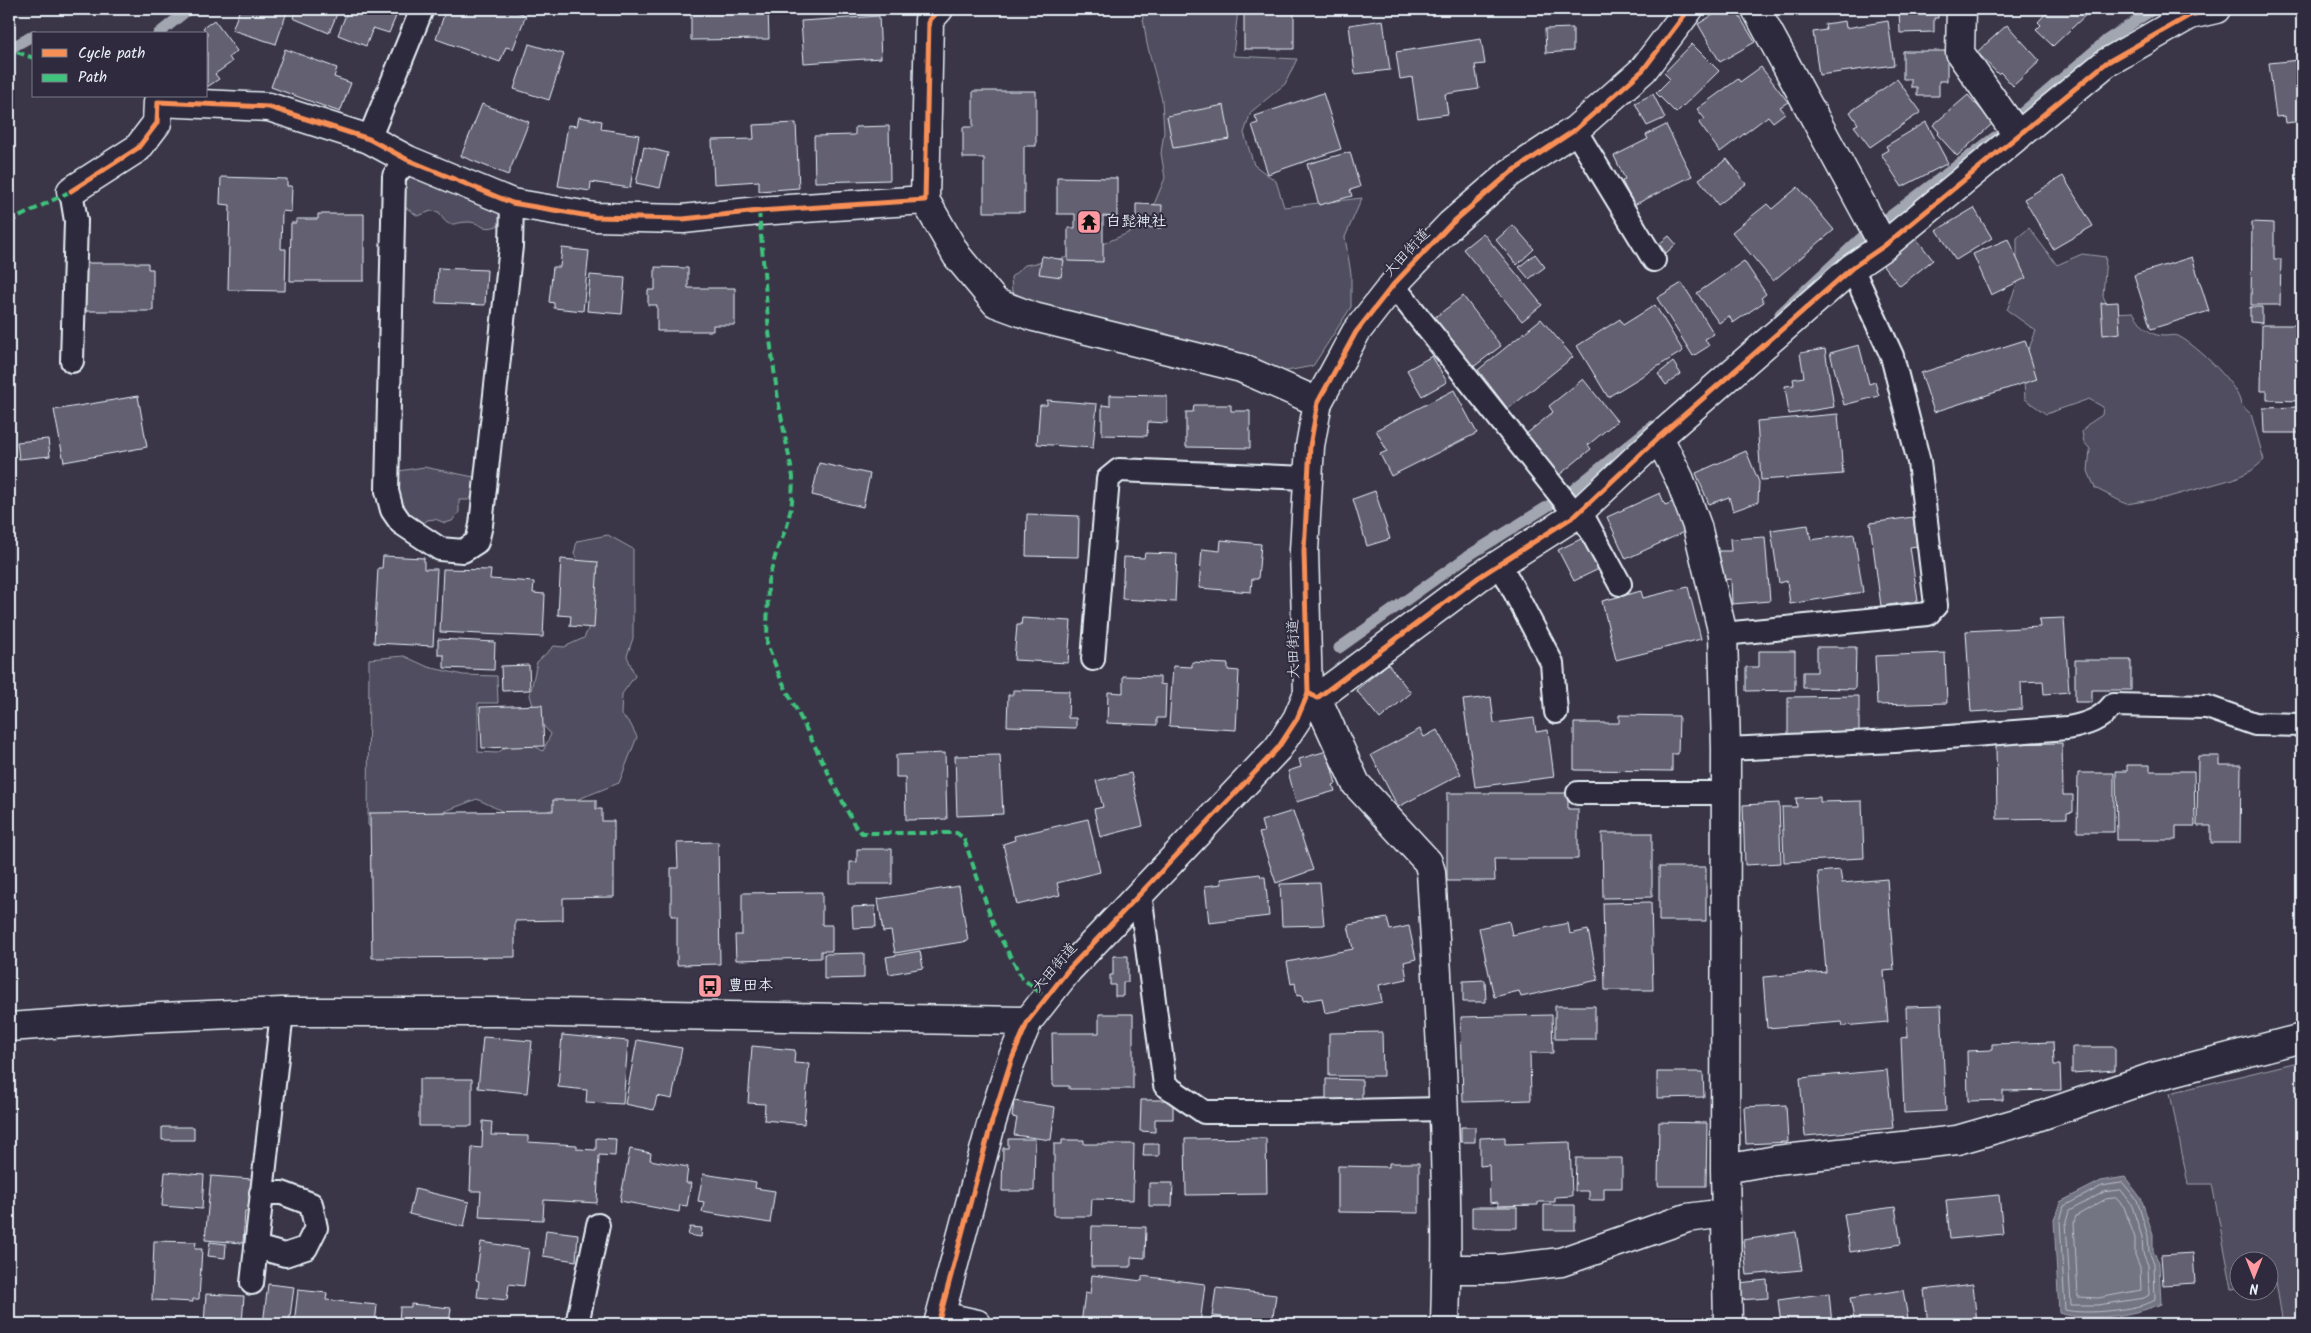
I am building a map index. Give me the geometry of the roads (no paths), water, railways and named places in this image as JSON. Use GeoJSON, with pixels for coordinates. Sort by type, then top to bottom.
{"type":"FeatureCollection","features":[{"type":"Feature","properties":{"kind":"street"},"geometry":{"type":"LineString","coordinates":[[939,9],[929,20],[925,200],[957,256],[996,303],[1034,317],[1241,368],[1318,402]]}},
{"type":"Feature","properties":{"kind":"street","name":"大田街道"},"geometry":{"type":"LineString","coordinates":[[940,1320],[992,1121],[1011,1061],[1028,1021],[1068,970],[1278,748],[1312,695],[1304,551],[1310,446],[1318,402],[1356,332],[1393,285],[1451,224],[1510,173],[1575,130],[1643,70],[1689,9]]}},
{"type":"Feature","properties":{"kind":"street"},"geometry":{"type":"LineString","coordinates":[[1756,9],[1884,246]]}},
{"type":"Feature","properties":{"kind":"street"},"geometry":{"type":"LineString","coordinates":[[1960,9],[1960,53],[2011,126]]}},
{"type":"Feature","properties":{"kind":"street"},"geometry":{"type":"LineString","coordinates":[[1445,1324],[1447,1268],[1443,1109],[1431,872],[1428,862],[1356,784],[1312,695],[1479,577],[1578,513],[1659,437],[1852,268],[1884,246],[2011,126],[2106,63],[2190,15],[2216,9]]}},
{"type":"Feature","properties":{"kind":"street"},"geometry":{"type":"LineString","coordinates":[[71,191],[138,148],[157,123],[158,102],[269,107],[369,139],[408,160],[512,203],[595,217],[683,219],[759,210],[925,200]]}},
{"type":"Feature","properties":{"kind":"street"},"geometry":{"type":"LineString","coordinates":[[1659,437],[1680,480],[1697,526],[1723,634],[1726,749],[1725,1213],[1728,1324]]}},
{"type":"Feature","properties":{"kind":"street"},"geometry":{"type":"LineString","coordinates":[[9,1027],[137,1018],[282,1012],[495,1012],[1028,1021]]}},
{"type":"Feature","properties":{"kind":"street"},"geometry":{"type":"LineString","coordinates":[[1725,1169],[1776,1160],[1956,1140],[2034,1118],[2153,1078],[2302,1038]]}},
{"type":"Feature","properties":{"kind":"street"},"geometry":{"type":"LineString","coordinates":[[1447,1268],[1500,1268],[1561,1262],[1686,1218],[1725,1213]]}},
{"type":"Feature","properties":{"kind":"street"},"geometry":{"type":"LineString","coordinates":[[940,1320],[977,1324]]}},
{"type":"Feature","properties":{"kind":"lane"},"geometry":{"type":"LineString","coordinates":[[369,139],[422,9]]}},
{"type":"Feature","properties":{"kind":"lane"},"geometry":{"type":"LineString","coordinates":[[1575,130],[1654,260]]}},
{"type":"Feature","properties":{"kind":"lane"},"geometry":{"type":"LineString","coordinates":[[408,160],[394,176],[387,492],[392,510],[401,523],[440,549],[463,551],[476,542],[481,524],[511,246],[512,203]]}},
{"type":"Feature","properties":{"kind":"lane"},"geometry":{"type":"LineString","coordinates":[[71,191],[76,221],[72,361]]}},
{"type":"Feature","properties":{"kind":"lane"},"geometry":{"type":"LineString","coordinates":[[1723,634],[1928,614],[1936,605],[1919,462],[1892,356],[1852,268]]}},
{"type":"Feature","properties":{"kind":"lane"},"geometry":{"type":"LineString","coordinates":[[1393,285],[1558,493],[1578,513],[1620,584]]}},
{"type":"Feature","properties":{"kind":"lane"},"geometry":{"type":"LineString","coordinates":[[1093,659],[1108,479],[1119,470],[1308,478]]}},
{"type":"Feature","properties":{"kind":"lane"},"geometry":{"type":"LineString","coordinates":[[1500,564],[1552,663],[1556,712]]}},
{"type":"Feature","properties":{"kind":"lane"},"geometry":{"type":"LineString","coordinates":[[1726,749],[1895,741],[2067,728],[2089,724],[2112,705],[2207,707],[2255,724],[2302,725]]}},
{"type":"Feature","properties":{"kind":"lane"},"geometry":{"type":"LineString","coordinates":[[1578,793],[1726,793]]}},
{"type":"Feature","properties":{"kind":"lane"},"geometry":{"type":"LineString","coordinates":[[1140,893],[1165,1085],[1204,1112],[1443,1109]]}},
{"type":"Feature","properties":{"kind":"lane"},"geometry":{"type":"LineString","coordinates":[[252,1282],[282,1012]]}},
{"type":"Feature","properties":{"kind":"lane"},"geometry":{"type":"LineString","coordinates":[[256,1247],[285,1255],[306,1248],[316,1228],[311,1204],[282,1193],[262,1193]]}},
{"type":"Feature","properties":{"kind":"lane"},"geometry":{"type":"LineString","coordinates":[[576,1324],[598,1225]]}},
{"type":"Feature","properties":{"kind":"water"},"geometry":{"type":"Polygon","coordinates":[[[2125,1177],[2141,1198],[2153,1235],[2153,1251],[2159,1262],[2161,1304],[2137,1312],[2110,1316],[2084,1317],[2059,1313],[2054,1220],[2060,1202],[2101,1181],[2125,1177]]]}},
{"type":"Feature","properties":{"kind":"waterway"},"geometry":{"type":"LineString","coordinates":[[160,32],[189,9]]}},
{"type":"Feature","properties":{"kind":"waterway"},"geometry":{"type":"LineString","coordinates":[[2009,124],[2108,39],[2154,9]]}},
{"type":"Feature","properties":{"kind":"waterway"},"geometry":{"type":"LineString","coordinates":[[9,49],[32,36]]}},
{"type":"Feature","properties":{"kind":"waterway"},"geometry":{"type":"LineString","coordinates":[[1780,314],[1860,239],[1995,137]]}},
{"type":"Feature","properties":{"kind":"waterway"},"geometry":{"type":"LineString","coordinates":[[1339,648],[1468,556],[1569,493],[1652,426]]}},
{"type":"Feature","properties":{"kind":"place","name":"白髭神社"},"geometry":{"type":"Point","coordinates":[1089,222]}},
{"type":"Feature","properties":{"kind":"place","name":"豊田本"},"geometry":{"type":"Point","coordinates":[710,986]}}]}
